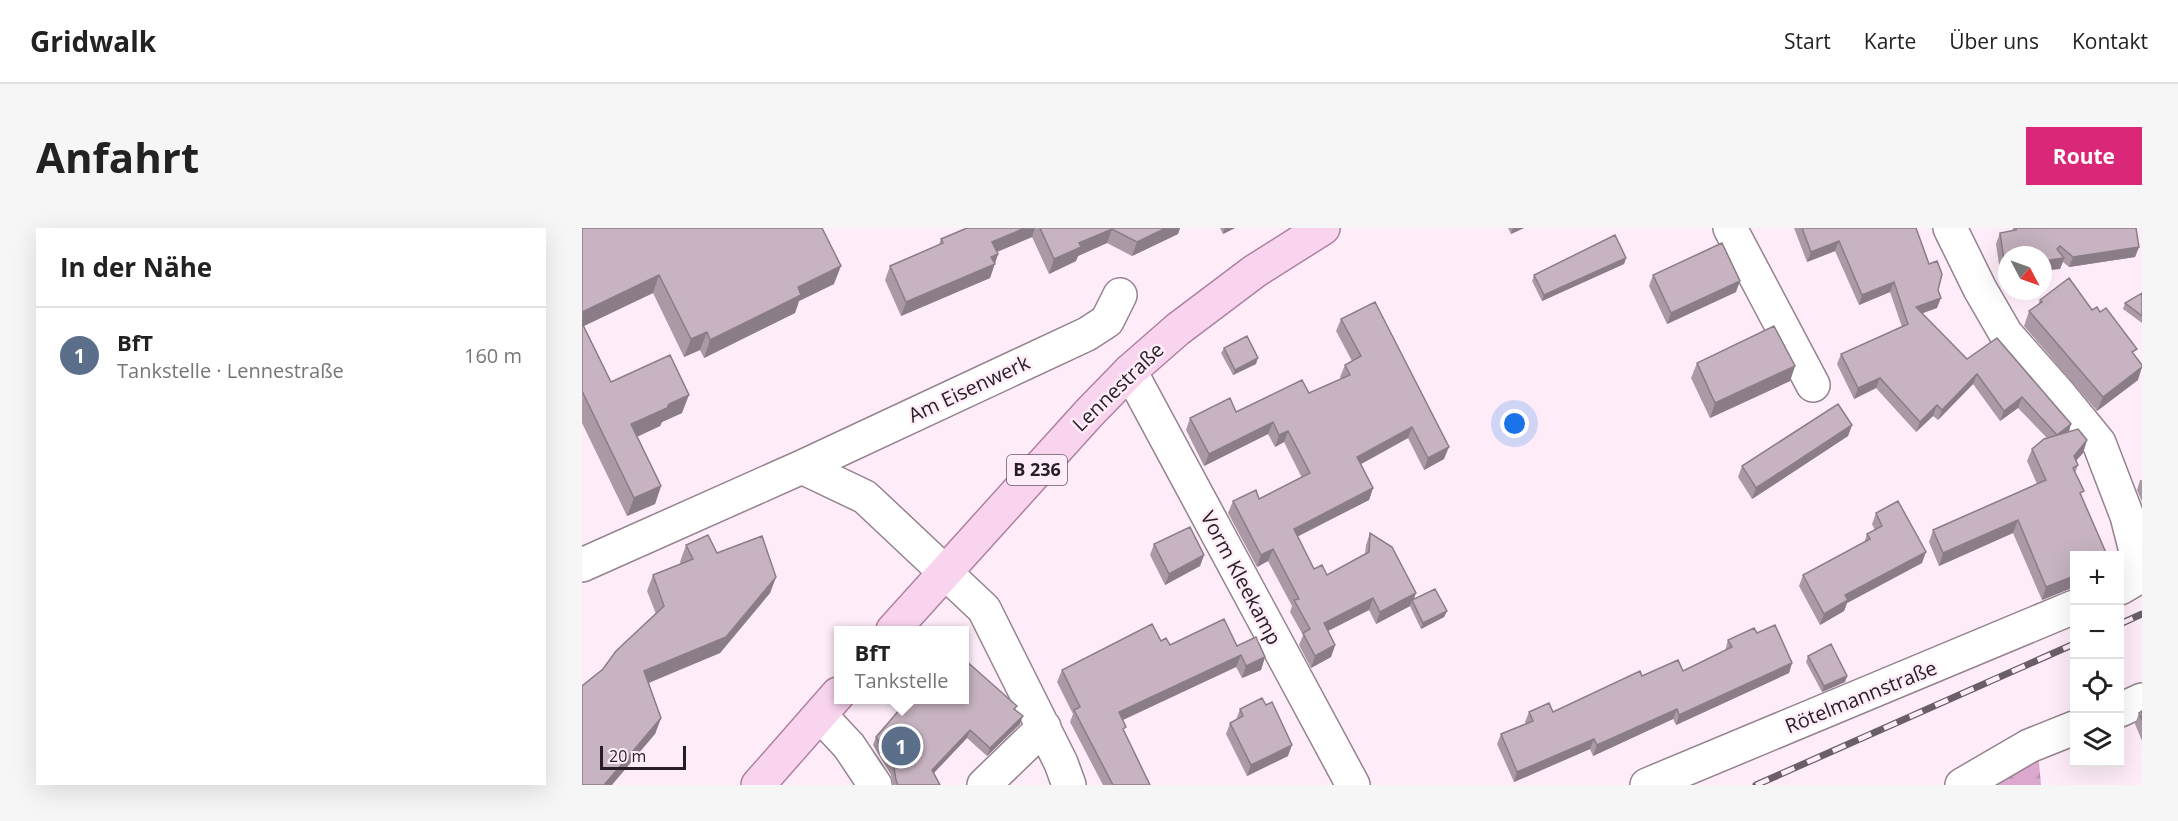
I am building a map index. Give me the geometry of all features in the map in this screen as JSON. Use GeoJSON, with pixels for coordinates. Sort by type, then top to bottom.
{"type":"FeatureCollection","features":[{"type":"Feature","properties":{"kind":"main road","name":"Lennestraße"},"geometry":{"type":"LineString","coordinates":[[897,626],[1090,412],[1130,371],[1178,329],[1254,271],[1323,228]]}},
{"type":"Feature","properties":{"kind":"main road"},"geometry":{"type":"LineString","coordinates":[[758,785],[829,704]]}},
{"type":"Feature","properties":{"kind":"street"},"geometry":{"type":"LineString","coordinates":[[1730,228],[1813,385]]}},
{"type":"Feature","properties":{"kind":"street"},"geometry":{"type":"LineString","coordinates":[[1950,228],[1980,289],[2006,334],[2099,443],[2127,516],[2142,575],[2124,586]]}},
{"type":"Feature","properties":{"kind":"street","name":"Am Eisenwerk"},"geometry":{"type":"LineString","coordinates":[[582,565],[802,467],[1087,334],[1107,321],[1120,295]]}},
{"type":"Feature","properties":{"kind":"street","name":"Vorm Kleekamp"},"geometry":{"type":"LineString","coordinates":[[1130,371],[1353,785]]}},
{"type":"Feature","properties":{"kind":"street"},"geometry":{"type":"LineString","coordinates":[[802,467],[865,497],[984,609],[1044,727],[1069,785]]}},
{"type":"Feature","properties":{"kind":"street","name":"Rötelmannstraße"},"geometry":{"type":"LineString","coordinates":[[1647,785],[2070,609]]}},
{"type":"Feature","properties":{"kind":"street"},"geometry":{"type":"LineString","coordinates":[[2124,708],[2142,700]]}},
{"type":"Feature","properties":{"kind":"street"},"geometry":{"type":"LineString","coordinates":[[829,704],[849,746],[875,785]]}},
{"type":"Feature","properties":{"kind":"street"},"geometry":{"type":"LineString","coordinates":[[984,785],[1044,727]]}},
{"type":"Feature","properties":{"kind":"street"},"geometry":{"type":"LineString","coordinates":[[1962,785],[2029,746],[2070,730]]}},
{"type":"Feature","properties":{"kind":"green space"},"geometry":{"type":"Polygon","coordinates":[[[2038,751],[2041,785],[1979,785],[2038,751]]]}},
{"type":"Feature","properties":{"kind":"building"},"geometry":{"type":"Polygon","coordinates":[[[582,228],[822,228],[841,266],[798,287],[801,295],[710,340],[707,332],[691,339],[659,275],[582,312],[582,228]]]}},
{"type":"Feature","properties":{"kind":"building"},"geometry":{"type":"Polygon","coordinates":[[[967,228],[1025,228],[992,242],[998,254],[991,257],[995,264],[906,302],[890,266],[943,243],[941,239],[967,228]]]}},
{"type":"Feature","properties":{"kind":"building"},"geometry":{"type":"Polygon","coordinates":[[[1040,228],[1166,228],[1137,242],[1112,229],[1079,243],[1081,247],[1054,259],[1040,228]]]}},
{"type":"Feature","properties":{"kind":"building"},"geometry":{"type":"Polygon","coordinates":[[[1802,228],[1916,228],[1929,264],[1937,261],[1942,274],[1938,290],[1941,298],[1916,307],[1967,359],[1997,338],[2071,424],[2057,435],[2022,397],[2004,411],[1977,374],[1942,410],[1937,405],[1920,422],[1880,378],[1858,388],[1841,354],[1908,324],[1894,282],[1862,295],[1839,241],[1811,252],[1802,228]]]}},
{"type":"Feature","properties":{"kind":"building"},"geometry":{"type":"Polygon","coordinates":[[[2016,228],[2136,228],[2139,247],[2073,257],[2060,246],[2057,249],[2064,258],[2052,260],[2052,246],[2002,246],[2000,233],[2016,230],[2016,228]]]}},
{"type":"Feature","properties":{"kind":"building"},"geometry":{"type":"Polygon","coordinates":[[[1615,235],[1626,258],[1544,295],[1534,275],[1615,235]]]}},
{"type":"Feature","properties":{"kind":"building"},"geometry":{"type":"Polygon","coordinates":[[[1722,243],[1740,281],[1671,313],[1653,275],[1722,243]]]}},
{"type":"Feature","properties":{"kind":"building"},"geometry":{"type":"Polygon","coordinates":[[[2069,278],[2092,310],[2097,307],[2100,312],[2106,308],[2137,349],[2132,352],[2142,367],[2103,397],[2029,311],[2042,302],[2040,300],[2052,300],[2052,291],[2069,278]]]}},
{"type":"Feature","properties":{"kind":"building"},"geometry":{"type":"Polygon","coordinates":[[[2142,293],[2142,316],[2125,303],[2142,293]]]}},
{"type":"Feature","properties":{"kind":"building"},"geometry":{"type":"Polygon","coordinates":[[[1375,302],[1449,447],[1428,458],[1412,427],[1357,457],[1373,488],[1294,529],[1314,569],[1322,565],[1327,575],[1369,552],[1370,533],[1392,547],[1416,593],[1380,612],[1373,598],[1324,623],[1335,645],[1315,656],[1303,633],[1310,629],[1294,600],[1299,599],[1273,549],[1261,555],[1233,501],[1256,490],[1259,499],[1310,473],[1288,431],[1279,435],[1273,422],[1209,454],[1190,418],[1230,398],[1236,412],[1302,380],[1309,393],[1350,375],[1345,365],[1361,356],[1341,319],[1375,302]]]}},
{"type":"Feature","properties":{"kind":"building"},"geometry":{"type":"Polygon","coordinates":[[[582,323],[611,382],[670,355],[689,395],[631,424],[661,486],[634,498],[582,391],[582,323]]]}},
{"type":"Feature","properties":{"kind":"building"},"geometry":{"type":"Polygon","coordinates":[[[1774,326],[1795,366],[1715,403],[1697,363],[1774,326]]]}},
{"type":"Feature","properties":{"kind":"building"},"geometry":{"type":"Polygon","coordinates":[[[1247,336],[1258,358],[1235,370],[1224,348],[1247,336]]]}},
{"type":"Feature","properties":{"kind":"building"},"geometry":{"type":"Polygon","coordinates":[[[1838,404],[1852,425],[1756,488],[1742,466],[1838,404]]]}},
{"type":"Feature","properties":{"kind":"building"},"geometry":{"type":"Polygon","coordinates":[[[2078,429],[2087,440],[2074,456],[2078,465],[2073,468],[2084,491],[2080,493],[2105,551],[2070,551],[2070,578],[2046,587],[2018,520],[1943,553],[1933,530],[2046,480],[2032,449],[2044,439],[2078,429]]]}},
{"type":"Feature","properties":{"kind":"building"},"geometry":{"type":"Polygon","coordinates":[[[1898,501],[1926,552],[1845,595],[1848,600],[1824,614],[1803,575],[1870,539],[1867,534],[1882,526],[1876,513],[1898,501]]]}},
{"type":"Feature","properties":{"kind":"building"},"geometry":{"type":"Polygon","coordinates":[[[1190,527],[1204,555],[1169,574],[1154,544],[1190,527]]]}},
{"type":"Feature","properties":{"kind":"building"},"geometry":{"type":"Polygon","coordinates":[[[708,535],[717,553],[762,536],[776,577],[726,637],[644,671],[661,718],[604,785],[582,785],[582,686],[603,669],[616,651],[664,606],[653,575],[693,559],[686,545],[708,535]]]}},
{"type":"Feature","properties":{"kind":"building"},"geometry":{"type":"Polygon","coordinates":[[[1435,589],[1447,611],[1423,623],[1412,600],[1435,589]]]}},
{"type":"Feature","properties":{"kind":"building"},"geometry":{"type":"Polygon","coordinates":[[[1224,619],[1237,646],[1256,637],[1265,657],[1246,666],[1241,655],[1119,712],[1126,727],[1123,729],[1150,785],[1113,785],[1074,710],[1080,707],[1062,670],[1152,624],[1161,641],[1166,638],[1170,645],[1224,619]]]}},
{"type":"Feature","properties":{"kind":"building"},"geometry":{"type":"Polygon","coordinates":[[[1775,625],[1792,663],[1679,715],[1677,709],[1597,745],[1594,739],[1517,772],[1501,734],[1533,721],[1529,712],[1549,703],[1553,712],[1640,671],[1642,676],[1678,660],[1683,671],[1732,647],[1728,640],[1754,628],[1757,633],[1775,625]]]}},
{"type":"Feature","properties":{"kind":"building"},"geometry":{"type":"Polygon","coordinates":[[[1831,644],[1847,676],[1824,686],[1808,656],[1831,644]]]}},
{"type":"Feature","properties":{"kind":"building"},"geometry":{"type":"Polygon","coordinates":[[[969,663],[1017,706],[1014,709],[1023,716],[990,748],[970,730],[932,770],[940,785],[898,785],[894,767],[876,737],[901,708],[901,704],[969,704],[969,663]]]}},
{"type":"Feature","properties":{"kind":"building"},"geometry":{"type":"Polygon","coordinates":[[[1262,698],[1266,705],[1272,702],[1292,745],[1251,765],[1230,723],[1243,716],[1240,709],[1262,698]]]}},
{"type":"Feature","properties":{"kind":"railway"},"geometry":{"type":"LineString","coordinates":[[2124,622],[2142,614]]}},
{"type":"Feature","properties":{"kind":"railway"},"geometry":{"type":"LineString","coordinates":[[1756,785],[2070,646]]}},
{"type":"Feature","properties":{"kind":"place","name":"BfT"},"geometry":{"type":"Point","coordinates":[901,746]}}]}
